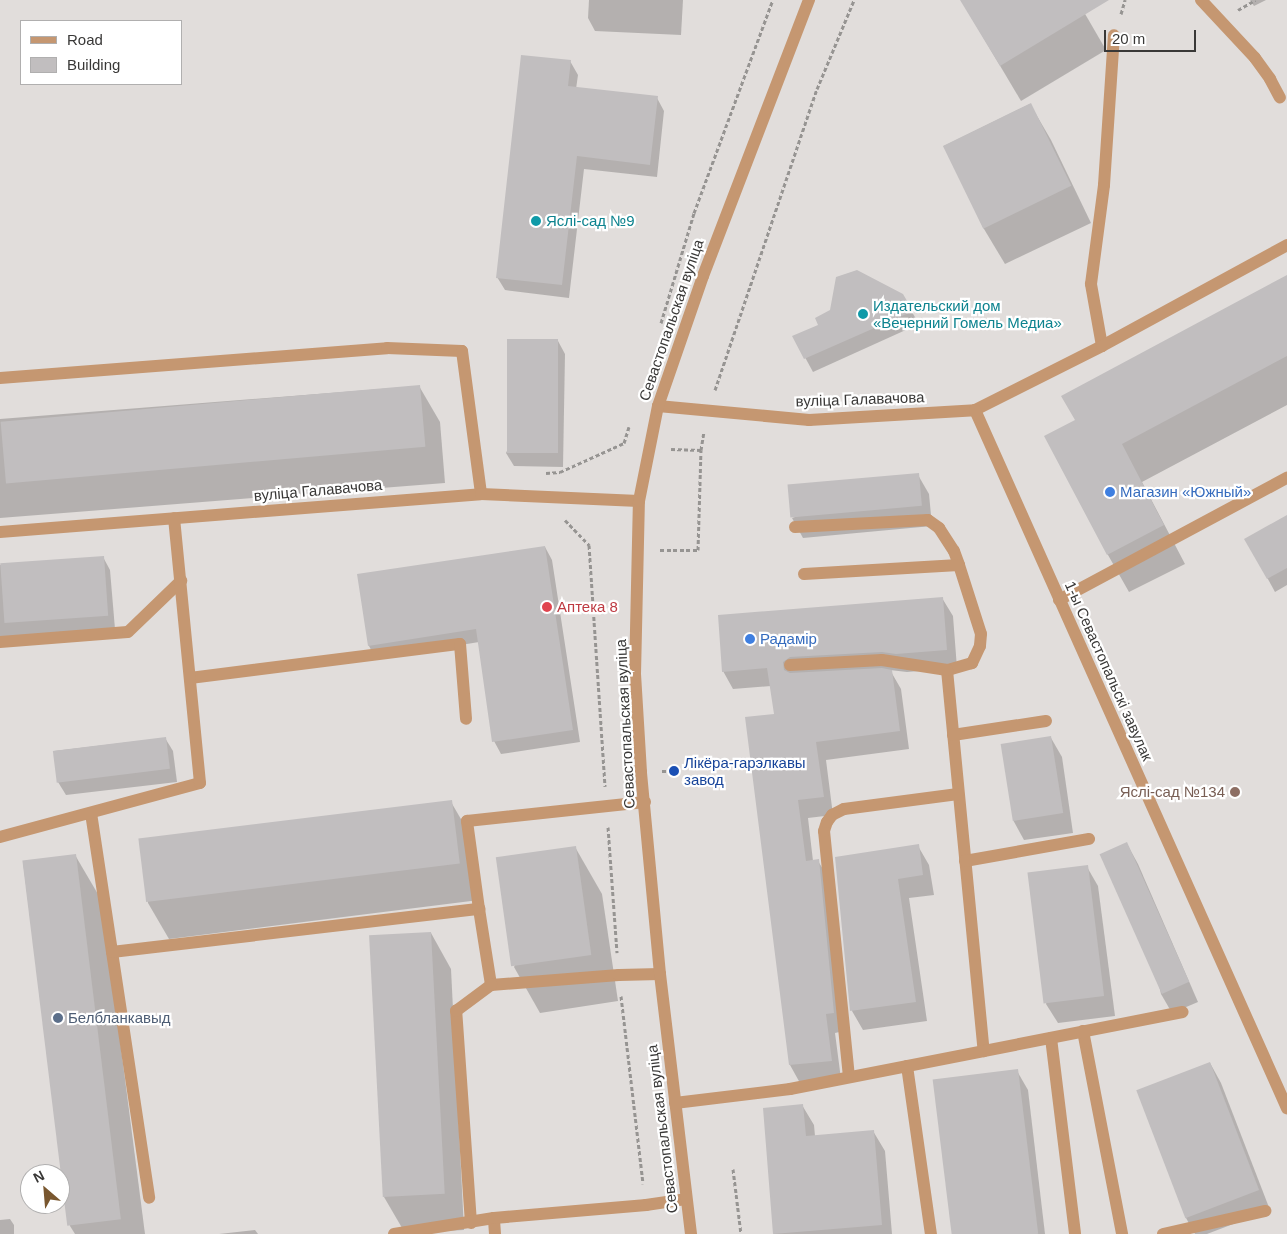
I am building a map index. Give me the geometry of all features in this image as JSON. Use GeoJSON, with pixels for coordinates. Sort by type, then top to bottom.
{"type":"FeatureCollection","features":[{"type":"Feature","properties":{"kind":"street","name":"Севастопальская вуліца"},"geometry":{"type":"LineString","coordinates":[[691,1234],[660,974],[641,772],[635,674],[639,501],[658,406],[703,276],[810,0]]}},
{"type":"Feature","properties":{"kind":"street"},"geometry":{"type":"LineString","coordinates":[[1201,0],[1255,58],[1270,79],[1280,98]]}},
{"type":"Feature","properties":{"kind":"street"},"geometry":{"type":"LineString","coordinates":[[1102,346],[1091,284],[1104,185],[1114,35]]}},
{"type":"Feature","properties":{"kind":"street"},"geometry":{"type":"LineString","coordinates":[[975,410],[1102,346],[1287,245]]}},
{"type":"Feature","properties":{"kind":"street"},"geometry":{"type":"LineString","coordinates":[[0,378],[387,348],[462,351],[481,494]]}},
{"type":"Feature","properties":{"kind":"street","name":"вуліца Галавачова"},"geometry":{"type":"LineString","coordinates":[[658,406],[809,420],[975,410]]}},
{"type":"Feature","properties":{"kind":"street","name":"1-ы Севастопальскі завулак"},"geometry":{"type":"LineString","coordinates":[[975,410],[1287,1108]]}},
{"type":"Feature","properties":{"kind":"street"},"geometry":{"type":"LineString","coordinates":[[1059,600],[1287,478]]}},
{"type":"Feature","properties":{"kind":"street","name":"вуліца Галавачова"},"geometry":{"type":"LineString","coordinates":[[0,532],[481,494],[639,501]]}},
{"type":"Feature","properties":{"kind":"street"},"geometry":{"type":"LineString","coordinates":[[0,837],[200,783],[174,518]]}},
{"type":"Feature","properties":{"kind":"street"},"geometry":{"type":"LineString","coordinates":[[790,665],[882,660],[947,670],[972,663],[980,646],[981,634],[954,551],[940,528],[928,520],[795,527]]}},
{"type":"Feature","properties":{"kind":"street"},"geometry":{"type":"LineString","coordinates":[[804,574],[959,565]]}},
{"type":"Feature","properties":{"kind":"street"},"geometry":{"type":"LineString","coordinates":[[0,642],[128,632],[180,581]]}},
{"type":"Feature","properties":{"kind":"street"},"geometry":{"type":"LineString","coordinates":[[190,678],[460,644],[466,719]]}},
{"type":"Feature","properties":{"kind":"street"},"geometry":{"type":"LineString","coordinates":[[947,670],[984,1051]]}},
{"type":"Feature","properties":{"kind":"street"},"geometry":{"type":"LineString","coordinates":[[953,735],[1046,721]]}},
{"type":"Feature","properties":{"kind":"street"},"geometry":{"type":"LineString","coordinates":[[849,1077],[824,831],[827,822],[832,816],[844,810],[958,794]]}},
{"type":"Feature","properties":{"kind":"street"},"geometry":{"type":"LineString","coordinates":[[491,985],[467,821],[645,802]]}},
{"type":"Feature","properties":{"kind":"street"},"geometry":{"type":"LineString","coordinates":[[91,812],[149,1198]]}},
{"type":"Feature","properties":{"kind":"street"},"geometry":{"type":"LineString","coordinates":[[965,861],[1089,839]]}},
{"type":"Feature","properties":{"kind":"street"},"geometry":{"type":"LineString","coordinates":[[112,952],[479,909]]}},
{"type":"Feature","properties":{"kind":"street"},"geometry":{"type":"LineString","coordinates":[[472,1223],[456,1011],[491,985],[619,975],[660,974]]}},
{"type":"Feature","properties":{"kind":"street"},"geometry":{"type":"LineString","coordinates":[[675,1103],[790,1089],[1183,1012]]}},
{"type":"Feature","properties":{"kind":"street"},"geometry":{"type":"LineString","coordinates":[[1083,1031],[1122,1234]]}},
{"type":"Feature","properties":{"kind":"street"},"geometry":{"type":"LineString","coordinates":[[1051,1038],[1075,1234]]}},
{"type":"Feature","properties":{"kind":"street"},"geometry":{"type":"LineString","coordinates":[[907,1066],[931,1234]]}},
{"type":"Feature","properties":{"kind":"street"},"geometry":{"type":"LineString","coordinates":[[394,1234],[494,1218],[646,1205],[686,1199]]}},
{"type":"Feature","properties":{"kind":"street"},"geometry":{"type":"LineString","coordinates":[[1163,1234],[1265,1211]]}},
{"type":"Feature","properties":{"kind":"street"},"geometry":{"type":"LineString","coordinates":[[494,1218],[495,1234]]}},
{"type":"Feature","properties":{"kind":"path"},"geometry":{"type":"LineString","coordinates":[[658,333],[694,213],[772,0]]}},
{"type":"Feature","properties":{"kind":"path"},"geometry":{"type":"LineString","coordinates":[[660,550],[698,550],[701,450],[709,410],[817,89],[854,0]]}},
{"type":"Feature","properties":{"kind":"path"},"geometry":{"type":"LineString","coordinates":[[542,473],[560,472],[624,443],[630,424]]}},
{"type":"Feature","properties":{"kind":"path"},"geometry":{"type":"LineString","coordinates":[[670,449],[701,450]]}},
{"type":"Feature","properties":{"kind":"path"},"geometry":{"type":"LineString","coordinates":[[562,517],[589,545],[619,975],[643,1184]]}},
{"type":"Feature","properties":{"kind":"path"},"geometry":{"type":"LineString","coordinates":[[733,1169],[741,1234]]}},
{"type":"Feature","properties":{"kind":"building"},"geometry":{"type":"Polygon","coordinates":[[[960,0],[1109,0],[1000,66],[960,0]]]}},
{"type":"Feature","properties":{"kind":"building","name":"Яслі-сад №9"},"geometry":{"type":"Polygon","coordinates":[[[521,55],[571,60],[568,86],[658,96],[650,165],[577,156],[562,285],[496,278],[521,55]]]}},
{"type":"Feature","properties":{"kind":"building"},"geometry":{"type":"Polygon","coordinates":[[[1031,103],[1071,186],[983,229],[943,146],[1031,103]]]}},
{"type":"Feature","properties":{"kind":"building","name":"Издательский дом «Вечерний Гомель Медиа»"},"geometry":{"type":"Polygon","coordinates":[[[857,270],[903,294],[913,311],[804,359],[792,336],[818,325],[815,318],[830,310],[836,277],[857,270]]]}},
{"type":"Feature","properties":{"kind":"building"},"geometry":{"type":"Polygon","coordinates":[[[1287,275],[1287,356],[1122,444],[1164,525],[1107,555],[1044,436],[1075,420],[1061,396],[1287,275]]]}},
{"type":"Feature","properties":{"kind":"building"},"geometry":{"type":"Polygon","coordinates":[[[507,339],[558,339],[558,453],[507,453],[507,339]]]}},
{"type":"Feature","properties":{"kind":"building"},"geometry":{"type":"Polygon","coordinates":[[[420,385],[425,447],[6,483],[1,422],[420,385]]]}},
{"type":"Feature","properties":{"kind":"building"},"geometry":{"type":"Polygon","coordinates":[[[919,473],[922,506],[790,517],[788,485],[919,473]]]}},
{"type":"Feature","properties":{"kind":"building"},"geometry":{"type":"Polygon","coordinates":[[[1287,515],[1287,568],[1267,579],[1244,539],[1287,515]]]}},
{"type":"Feature","properties":{"kind":"building"},"geometry":{"type":"Polygon","coordinates":[[[545,546],[573,730],[492,742],[476,629],[368,646],[357,574],[545,546]]]}},
{"type":"Feature","properties":{"kind":"building"},"geometry":{"type":"Polygon","coordinates":[[[104,556],[108,616],[4,623],[0,563],[104,556]]]}},
{"type":"Feature","properties":{"kind":"building"},"geometry":{"type":"Polygon","coordinates":[[[943,597],[947,650],[896,654],[882,652],[790,657],[783,662],[784,670],[790,673],[882,668],[892,670],[900,731],[816,742],[824,797],[798,800],[806,861],[819,859],[834,1013],[826,1014],[832,1061],[789,1065],[745,717],[774,714],[767,668],[722,672],[718,615],[943,597]]]}},
{"type":"Feature","properties":{"kind":"building"},"geometry":{"type":"Polygon","coordinates":[[[1051,736],[1063,813],[1013,821],[1001,744],[1051,736]]]}},
{"type":"Feature","properties":{"kind":"building"},"geometry":{"type":"Polygon","coordinates":[[[166,737],[170,769],[57,783],[53,751],[166,737]]]}},
{"type":"Feature","properties":{"kind":"building"},"geometry":{"type":"Polygon","coordinates":[[[452,800],[460,864],[146,902],[138,839],[452,800]]]}},
{"type":"Feature","properties":{"kind":"building"},"geometry":{"type":"Polygon","coordinates":[[[1127,842],[1189,982],[1162,994],[1100,854],[1127,842]]]}},
{"type":"Feature","properties":{"kind":"building"},"geometry":{"type":"Polygon","coordinates":[[[919,844],[923,875],[898,879],[916,1002],[850,1011],[835,857],[919,844]]]}},
{"type":"Feature","properties":{"kind":"building"},"geometry":{"type":"Polygon","coordinates":[[[576,846],[591,955],[511,966],[496,857],[576,846]]]}},
{"type":"Feature","properties":{"kind":"building"},"geometry":{"type":"Polygon","coordinates":[[[76,854],[121,1219],[67,1226],[66,1214],[70,1214],[70,1164],[60,1164],[22,861],[76,854]]]}},
{"type":"Feature","properties":{"kind":"building"},"geometry":{"type":"Polygon","coordinates":[[[1088,865],[1104,996],[1044,1003],[1027,872],[1088,865]]]}},
{"type":"Feature","properties":{"kind":"building"},"geometry":{"type":"Polygon","coordinates":[[[431,932],[445,1194],[383,1197],[369,935],[431,932]]]}},
{"type":"Feature","properties":{"kind":"building"},"geometry":{"type":"Polygon","coordinates":[[[1210,1062],[1259,1190],[1185,1218],[1136,1090],[1210,1062]]]}},
{"type":"Feature","properties":{"kind":"building"},"geometry":{"type":"Polygon","coordinates":[[[1018,1069],[1038,1234],[952,1234],[933,1079],[1018,1069]]]}},
{"type":"Feature","properties":{"kind":"building"},"geometry":{"type":"Polygon","coordinates":[[[803,1104],[806,1136],[874,1130],[882,1225],[773,1234],[763,1108],[803,1104]]]}},
{"type":"Feature","properties":{"kind":"place","name":"Яслі-сад №9"},"geometry":{"type":"Point","coordinates":[536,221]}},
{"type":"Feature","properties":{"kind":"place","name":"Издательский дом «Вечерний Гомель Медиа»"},"geometry":{"type":"Point","coordinates":[863,314]}},
{"type":"Feature","properties":{"kind":"place","name":"Магазин «Южный»"},"geometry":{"type":"Point","coordinates":[1110,492]}},
{"type":"Feature","properties":{"kind":"place","name":"Аптека 8"},"geometry":{"type":"Point","coordinates":[547,607]}},
{"type":"Feature","properties":{"kind":"place","name":"Радамір"},"geometry":{"type":"Point","coordinates":[750,639]}},
{"type":"Feature","properties":{"kind":"place","name":"Лікёра-гарэлкавы завод"},"geometry":{"type":"Point","coordinates":[674,771]}},
{"type":"Feature","properties":{"kind":"place","name":"Яслі-сад №134"},"geometry":{"type":"Point","coordinates":[1235,792]}},
{"type":"Feature","properties":{"kind":"place","name":"Белбланкавыд"},"geometry":{"type":"Point","coordinates":[58,1018]}}]}
